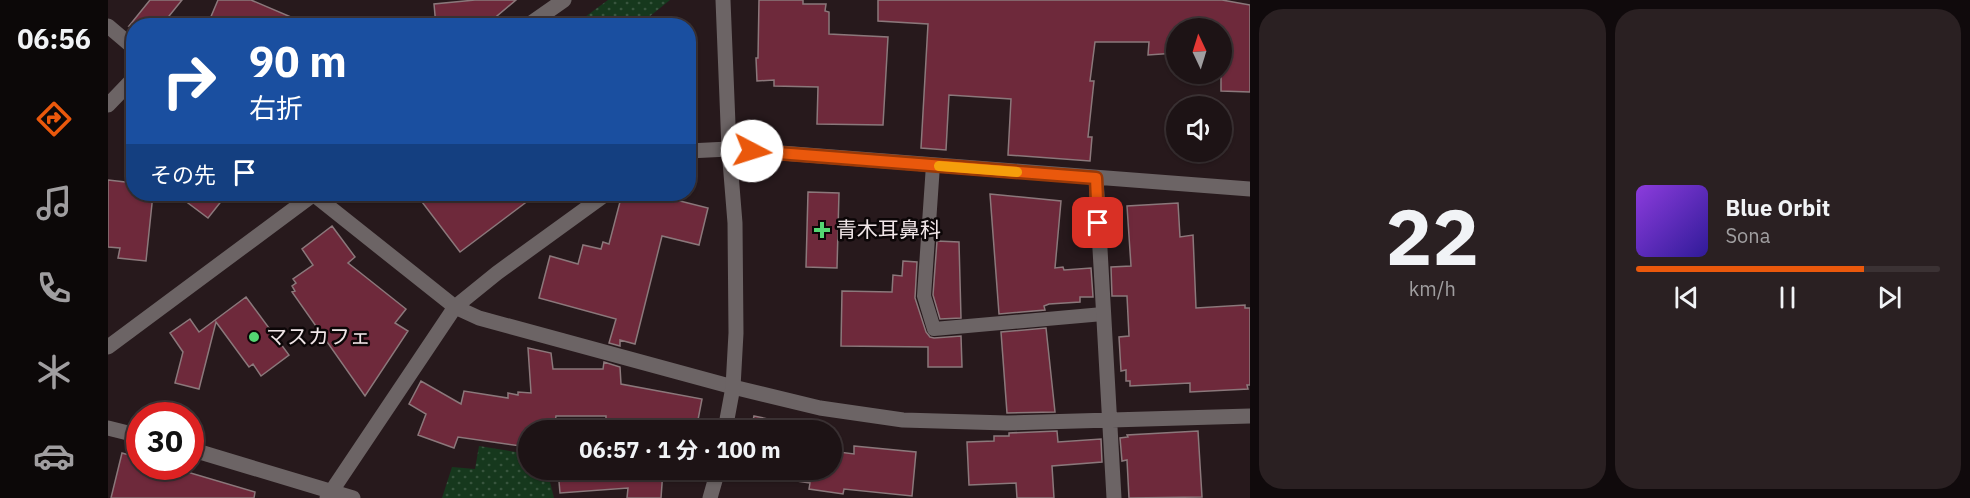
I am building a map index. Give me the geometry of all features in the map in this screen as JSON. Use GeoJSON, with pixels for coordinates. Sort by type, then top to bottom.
{"type":"FeatureCollection","features":[{"type":"Feature","properties":{"kind":"street"},"geometry":{"type":"LineString","coordinates":[[538,18],[564,0]]}},
{"type":"Feature","properties":{"kind":"street"},"geometry":{"type":"LineString","coordinates":[[723,0],[729,149],[735,223],[736,333],[733,387],[727,420]]}},
{"type":"Feature","properties":{"kind":"street"},"geometry":{"type":"LineString","coordinates":[[108,26],[126,41]]}},
{"type":"Feature","properties":{"kind":"street"},"geometry":{"type":"LineString","coordinates":[[108,105],[126,86]]}},
{"type":"Feature","properties":{"kind":"street"},"geometry":{"type":"LineString","coordinates":[[696,151],[729,149],[1250,189]]}},
{"type":"Feature","properties":{"kind":"street"},"geometry":{"type":"LineString","coordinates":[[1096,178],[1114,498]]}},
{"type":"Feature","properties":{"kind":"street"},"geometry":{"type":"LineString","coordinates":[[108,347],[305,201]]}},
{"type":"Feature","properties":{"kind":"street"},"geometry":{"type":"LineString","coordinates":[[323,201],[455,307],[479,318],[733,387],[820,408],[903,420],[1007,423],[1250,416]]}},
{"type":"Feature","properties":{"kind":"street"},"geometry":{"type":"LineString","coordinates":[[328,495],[455,307],[497,273],[596,201]]}},
{"type":"Feature","properties":{"kind":"street"},"geometry":{"type":"LineString","coordinates":[[108,428],[126,432]]}},
{"type":"Feature","properties":{"kind":"street"},"geometry":{"type":"LineString","coordinates":[[204,454],[328,495],[353,498]]}},
{"type":"Feature","properties":{"kind":"street"},"geometry":{"type":"LineString","coordinates":[[710,498],[715,480]]}},
{"type":"Feature","properties":{"kind":"lane"},"geometry":{"type":"LineString","coordinates":[[933,165],[924,296],[934,329],[1103,314]]}},
{"type":"Feature","properties":{"kind":"green space"},"geometry":{"type":"Polygon","coordinates":[[[608,0],[670,0],[648,18],[584,18],[608,0]]]}},
{"type":"Feature","properties":{"kind":"green space"},"geometry":{"type":"Polygon","coordinates":[[[479,446],[518,452],[518,480],[550,480],[554,498],[442,498],[452,467],[475,469],[479,446]]]}},
{"type":"Feature","properties":{"kind":"building"},"geometry":{"type":"Polygon","coordinates":[[[150,0],[182,0],[167,18],[135,18],[150,0]]]}},
{"type":"Feature","properties":{"kind":"building"},"geometry":{"type":"Polygon","coordinates":[[[218,0],[251,0],[293,18],[210,18],[218,0]]]}},
{"type":"Feature","properties":{"kind":"building"},"geometry":{"type":"Polygon","coordinates":[[[475,0],[516,0],[495,18],[435,18],[434,4],[475,0]]]}},
{"type":"Feature","properties":{"kind":"building"},"geometry":{"type":"Polygon","coordinates":[[[759,0],[803,0],[803,4],[826,4],[825,11],[829,12],[829,34],[888,37],[883,125],[817,124],[818,87],[774,86],[774,80],[757,81],[759,0]]]}},
{"type":"Feature","properties":{"kind":"building"},"geometry":{"type":"Polygon","coordinates":[[[878,0],[1222,0],[1250,5],[1250,92],[1221,91],[1221,84],[1232,84],[1232,18],[1166,18],[1166,54],[1148,55],[1149,42],[1095,42],[1090,81],[1094,81],[1088,137],[1092,137],[1090,161],[1008,155],[1011,99],[949,95],[946,150],[921,148],[928,24],[878,21],[878,0]]]}},
{"type":"Feature","properties":{"kind":"building"},"geometry":{"type":"Polygon","coordinates":[[[108,180],[126,182],[126,201],[152,201],[146,261],[118,258],[120,248],[108,247],[108,180]]]}},
{"type":"Feature","properties":{"kind":"building","name":"青木耳鼻科"},"geometry":{"type":"Polygon","coordinates":[[[808,192],[839,193],[837,268],[806,267],[808,192]]]}},
{"type":"Feature","properties":{"kind":"building"},"geometry":{"type":"Polygon","coordinates":[[[990,194],[1061,201],[1055,268],[1063,267],[1064,270],[1091,268],[1093,297],[1080,297],[1080,302],[1049,304],[1044,306],[1045,310],[999,314],[990,194]]]}},
{"type":"Feature","properties":{"kind":"building"},"geometry":{"type":"Polygon","coordinates":[[[185,201],[221,201],[208,218],[185,201]]]}},
{"type":"Feature","properties":{"kind":"building"},"geometry":{"type":"Polygon","coordinates":[[[421,201],[528,201],[460,252],[421,201]]]}},
{"type":"Feature","properties":{"kind":"building"},"geometry":{"type":"Polygon","coordinates":[[[620,201],[680,201],[708,208],[699,245],[662,236],[635,344],[620,340],[620,346],[609,343],[616,319],[539,298],[550,256],[578,264],[583,245],[601,249],[603,242],[609,244],[620,201]]]}},
{"type":"Feature","properties":{"kind":"building"},"geometry":{"type":"Polygon","coordinates":[[[1178,203],[1180,237],[1193,235],[1196,308],[1245,305],[1245,308],[1250,308],[1250,385],[1247,385],[1248,389],[1190,392],[1190,383],[1130,386],[1130,381],[1126,381],[1126,370],[1121,371],[1119,337],[1129,336],[1127,296],[1112,296],[1111,267],[1131,266],[1127,206],[1178,203]]]}},
{"type":"Feature","properties":{"kind":"building"},"geometry":{"type":"Polygon","coordinates":[[[332,226],[355,257],[348,263],[406,309],[395,323],[408,331],[365,396],[292,292],[295,291],[292,286],[296,283],[293,279],[313,265],[302,249],[332,226]]]}},
{"type":"Feature","properties":{"kind":"building"},"geometry":{"type":"Polygon","coordinates":[[[937,241],[959,242],[961,318],[940,319],[933,295],[937,241]]]}},
{"type":"Feature","properties":{"kind":"building"},"geometry":{"type":"Polygon","coordinates":[[[903,261],[917,262],[915,298],[926,332],[934,338],[961,336],[962,367],[928,367],[928,347],[841,346],[842,291],[892,292],[893,275],[902,276],[903,261]]]}},
{"type":"Feature","properties":{"kind":"building"},"geometry":{"type":"Polygon","coordinates":[[[246,297],[289,355],[261,376],[253,364],[249,367],[216,322],[199,389],[175,383],[183,352],[170,333],[190,319],[199,332],[246,297]]]}},
{"type":"Feature","properties":{"kind":"building"},"geometry":{"type":"Polygon","coordinates":[[[1046,328],[1055,412],[1007,413],[1001,332],[1046,328]]]}},
{"type":"Feature","properties":{"kind":"building"},"geometry":{"type":"Polygon","coordinates":[[[528,348],[551,353],[553,369],[603,369],[604,362],[620,367],[621,384],[702,399],[698,420],[606,420],[606,416],[556,416],[555,420],[518,420],[518,446],[458,437],[454,448],[418,435],[426,414],[409,404],[421,381],[461,404],[464,391],[508,398],[508,393],[518,395],[518,392],[531,393],[528,348]]]}},
{"type":"Feature","properties":{"kind":"building"},"geometry":{"type":"Polygon","coordinates":[[[754,416],[773,420],[753,420],[754,416]]]}},
{"type":"Feature","properties":{"kind":"building"},"geometry":{"type":"Polygon","coordinates":[[[1057,431],[1058,442],[1101,439],[1102,462],[1052,466],[1054,498],[1017,498],[1016,483],[969,485],[967,442],[994,441],[994,436],[1009,436],[1009,433],[1057,431]]]}},
{"type":"Feature","properties":{"kind":"building"},"geometry":{"type":"Polygon","coordinates":[[[1198,431],[1202,497],[1129,498],[1127,460],[1122,461],[1120,438],[1128,437],[1127,435],[1198,431]]]}},
{"type":"Feature","properties":{"kind":"building"},"geometry":{"type":"Polygon","coordinates":[[[854,446],[916,452],[912,496],[844,489],[843,494],[809,489],[810,483],[790,480],[842,480],[842,452],[854,454],[854,446]]]}},
{"type":"Feature","properties":{"kind":"building"},"geometry":{"type":"Polygon","coordinates":[[[122,453],[126,454],[126,480],[204,480],[204,477],[255,492],[254,498],[111,498],[122,453]]]}},
{"type":"Feature","properties":{"kind":"building"},"geometry":{"type":"Polygon","coordinates":[[[559,480],[662,480],[661,498],[627,498],[628,488],[560,493],[559,480]]]}},
{"type":"Feature","properties":{"kind":"slow traffic"},"geometry":{"type":"LineString","coordinates":[[939,166],[1017,172]]}},
{"type":"Feature","properties":{"kind":"place","name":"青木耳鼻科"},"geometry":{"type":"Point","coordinates":[822,230]}},
{"type":"Feature","properties":{"kind":"place","name":"マスカフェ"},"geometry":{"type":"Point","coordinates":[254,337]}},
{"type":"Feature","properties":{"kind":"route"},"geometry":{"type":"LineString","coordinates":[[752,151],[1096,178],[1098,223]]}}]}
